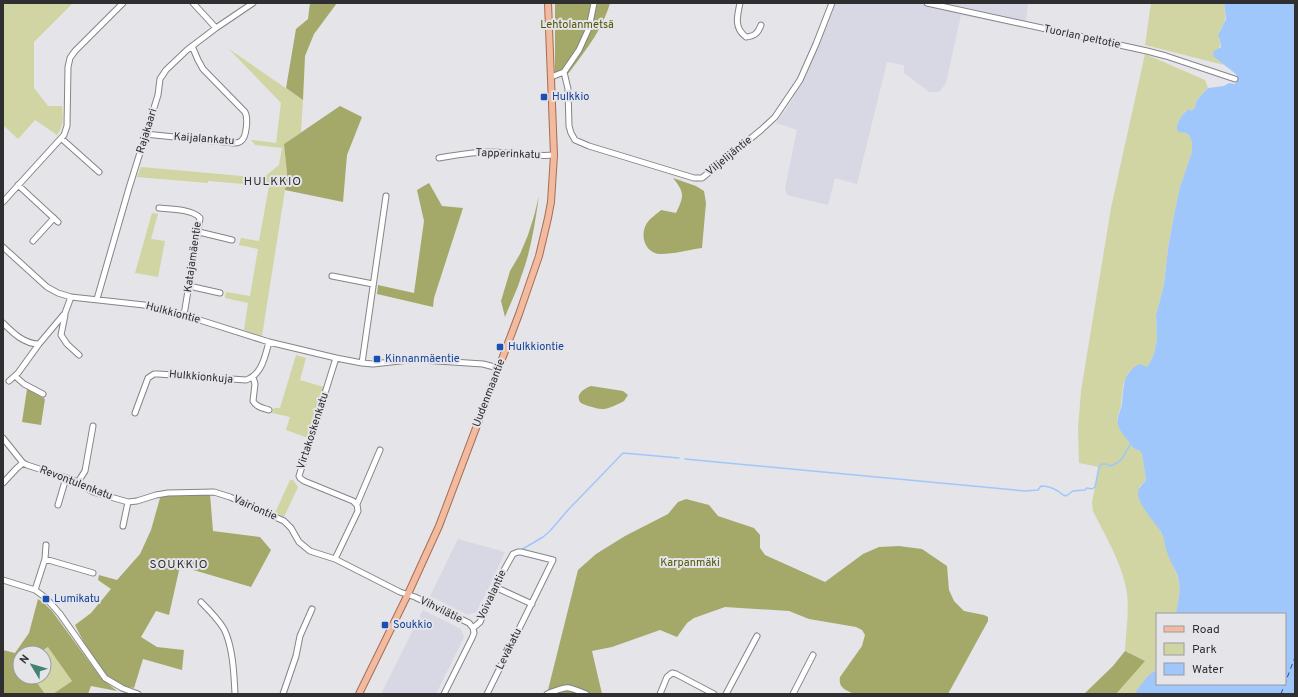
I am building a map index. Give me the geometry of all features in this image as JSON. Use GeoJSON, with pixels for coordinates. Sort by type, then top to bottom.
{"type":"FeatureCollection","features":[{"type":"Feature","properties":{"kind":"main road","name":"Uudenmaantie"},"geometry":{"type":"LineString","coordinates":[[359,694],[408,594],[444,513],[530,283],[545,233],[551,202],[554,155],[548,3]]}},
{"type":"Feature","properties":{"kind":"street"},"geometry":{"type":"LineString","coordinates":[[3,202],[62,139],[67,126],[68,67],[70,58],[123,3]]}},
{"type":"Feature","properties":{"kind":"street"},"geometry":{"type":"LineString","coordinates":[[193,3],[216,28]]}},
{"type":"Feature","properties":{"kind":"street","name":"Rajakaari"},"geometry":{"type":"LineString","coordinates":[[97,299],[145,134],[158,95],[160,79],[166,70],[192,46],[253,3]]}},
{"type":"Feature","properties":{"kind":"street"},"geometry":{"type":"LineString","coordinates":[[551,77],[564,72],[579,50],[592,17],[594,3]]}},
{"type":"Feature","properties":{"kind":"street"},"geometry":{"type":"LineString","coordinates":[[740,3],[737,24],[742,34],[746,37],[755,35],[761,25]]}},
{"type":"Feature","properties":{"kind":"street","name":"Viljelijäntie"},"geometry":{"type":"LineString","coordinates":[[564,72],[568,89],[569,126],[575,140],[589,146],[694,178],[702,178],[761,130],[775,116],[800,80],[832,3]]}},
{"type":"Feature","properties":{"kind":"street","name":"Tuorlan peltotie"},"geometry":{"type":"LineString","coordinates":[[927,3],[1147,51],[1235,80]]}},
{"type":"Feature","properties":{"kind":"street","name":"Kaijalankatu"},"geometry":{"type":"LineString","coordinates":[[145,134],[234,143],[244,139],[247,119],[245,112],[203,68],[192,46]]}},
{"type":"Feature","properties":{"kind":"street"},"geometry":{"type":"LineString","coordinates":[[62,139],[99,172]]}},
{"type":"Feature","properties":{"kind":"street","name":"Tapperinkatu"},"geometry":{"type":"LineString","coordinates":[[439,158],[483,152],[542,156],[554,155]]}},
{"type":"Feature","properties":{"kind":"street"},"geometry":{"type":"LineString","coordinates":[[18,185],[58,222]]}},
{"type":"Feature","properties":{"kind":"street"},"geometry":{"type":"LineString","coordinates":[[362,362],[386,196]]}},
{"type":"Feature","properties":{"kind":"street","name":"Katajamäentie"},"geometry":{"type":"LineString","coordinates":[[159,208],[190,212],[198,215],[200,218],[199,232],[184,315]]}},
{"type":"Feature","properties":{"kind":"street"},"geometry":{"type":"LineString","coordinates":[[33,241],[54,218]]}},
{"type":"Feature","properties":{"kind":"street"},"geometry":{"type":"LineString","coordinates":[[199,232],[232,240]]}},
{"type":"Feature","properties":{"kind":"street","name":"Hulkkiontie"},"geometry":{"type":"LineString","coordinates":[[3,247],[47,287],[58,293],[71,297],[144,305],[184,315],[269,342],[336,358],[373,364],[422,360],[483,364],[498,368]]}},
{"type":"Feature","properties":{"kind":"street"},"geometry":{"type":"LineString","coordinates":[[332,276],[373,284]]}},
{"type":"Feature","properties":{"kind":"street"},"geometry":{"type":"LineString","coordinates":[[189,286],[220,293]]}},
{"type":"Feature","properties":{"kind":"street"},"geometry":{"type":"LineString","coordinates":[[71,297],[65,313],[61,335],[67,344],[79,355]]}},
{"type":"Feature","properties":{"kind":"street"},"geometry":{"type":"LineString","coordinates":[[9,381],[15,376],[65,313]]}},
{"type":"Feature","properties":{"kind":"street"},"geometry":{"type":"LineString","coordinates":[[3,323],[10,330],[29,343],[39,344]]}},
{"type":"Feature","properties":{"kind":"street"},"geometry":{"type":"LineString","coordinates":[[269,342],[263,362],[253,377],[255,384],[253,401],[258,406],[269,410]]}},
{"type":"Feature","properties":{"kind":"street","name":"Virtakoskenkatu"},"geometry":{"type":"LineString","coordinates":[[336,358],[299,476],[304,482],[353,501],[357,504]]}},
{"type":"Feature","properties":{"kind":"street","name":"Hulkkionkuja"},"geometry":{"type":"LineString","coordinates":[[135,413],[146,381],[154,374],[242,380],[253,377]]}},
{"type":"Feature","properties":{"kind":"street"},"geometry":{"type":"LineString","coordinates":[[15,376],[24,384],[44,394]]}},
{"type":"Feature","properties":{"kind":"street"},"geometry":{"type":"LineString","coordinates":[[78,482],[85,471],[93,426]]}},
{"type":"Feature","properties":{"kind":"street"},"geometry":{"type":"LineString","coordinates":[[3,438],[24,463],[17,468],[3,483]]}},
{"type":"Feature","properties":{"kind":"street"},"geometry":{"type":"LineString","coordinates":[[335,559],[358,511],[357,504],[380,450]]}},
{"type":"Feature","properties":{"kind":"street","name":"Revontulenkatu"},"geometry":{"type":"LineString","coordinates":[[24,463],[31,467],[78,482],[93,492],[128,502]]}},
{"type":"Feature","properties":{"kind":"street"},"geometry":{"type":"LineString","coordinates":[[58,505],[66,478]]}},
{"type":"Feature","properties":{"kind":"street","name":"Vairiontie"},"geometry":{"type":"LineString","coordinates":[[128,502],[168,493],[207,491],[219,493],[279,518],[291,528],[299,542],[315,553],[335,559],[400,592],[408,594]]}},
{"type":"Feature","properties":{"kind":"street"},"geometry":{"type":"LineString","coordinates":[[123,526],[128,502]]}},
{"type":"Feature","properties":{"kind":"street"},"geometry":{"type":"LineString","coordinates":[[35,590],[45,559],[46,545]]}},
{"type":"Feature","properties":{"kind":"street","name":"Voivalantie"},"geometry":{"type":"LineString","coordinates":[[444,694],[472,638],[474,633],[473,628],[480,622],[495,587],[511,556],[515,552],[521,552],[553,560]]}},
{"type":"Feature","properties":{"kind":"street"},"geometry":{"type":"LineString","coordinates":[[45,559],[93,573]]}},
{"type":"Feature","properties":{"kind":"street","name":"Leväkatu"},"geometry":{"type":"LineString","coordinates":[[487,694],[553,560]]}},
{"type":"Feature","properties":{"kind":"street"},"geometry":{"type":"LineString","coordinates":[[3,580],[35,590],[46,598],[55,608],[105,678],[122,688],[138,694]]}},
{"type":"Feature","properties":{"kind":"street"},"geometry":{"type":"LineString","coordinates":[[495,587],[532,604]]}},
{"type":"Feature","properties":{"kind":"street","name":"Vihvilätie"},"geometry":{"type":"LineString","coordinates":[[408,594],[469,624],[473,628]]}},
{"type":"Feature","properties":{"kind":"street"},"geometry":{"type":"LineString","coordinates":[[201,602],[216,618],[224,630],[232,661],[235,694]]}},
{"type":"Feature","properties":{"kind":"street"},"geometry":{"type":"LineString","coordinates":[[283,694],[296,656],[300,636],[312,609]]}},
{"type":"Feature","properties":{"kind":"street"},"geometry":{"type":"LineString","coordinates":[[726,694],[757,636]]}},
{"type":"Feature","properties":{"kind":"street"},"geometry":{"type":"LineString","coordinates":[[793,694],[813,655]]}},
{"type":"Feature","properties":{"kind":"street"},"geometry":{"type":"LineString","coordinates":[[660,694],[667,677],[672,673],[714,694]]}},
{"type":"Feature","properties":{"kind":"street"},"geometry":{"type":"LineString","coordinates":[[547,694],[567,687],[586,694]]}},
{"type":"Feature","properties":{"kind":"shaded area"},"geometry":{"type":"Polygon","coordinates":[[[836,3],[1028,3],[1025,28],[961,15],[946,83],[939,92],[929,92],[904,73],[904,65],[887,62],[857,184],[835,178],[828,205],[787,195],[785,188],[797,130],[776,123],[805,78],[836,3]]]}},
{"type":"Feature","properties":{"kind":"shaded area"},"geometry":{"type":"Polygon","coordinates":[[[458,539],[505,552],[476,612],[468,615],[430,596],[458,539]]]}},
{"type":"Feature","properties":{"kind":"shaded area"},"geometry":{"type":"Polygon","coordinates":[[[423,610],[461,629],[464,637],[436,694],[381,694],[423,610]]]}},
{"type":"Feature","properties":{"kind":"green space"},"geometry":{"type":"Polygon","coordinates":[[[3,3],[73,3],[34,42],[34,88],[48,106],[62,106],[62,125],[57,135],[35,120],[18,139],[3,125],[3,3]]]}},
{"type":"Feature","properties":{"kind":"green space"},"geometry":{"type":"Polygon","coordinates":[[[310,3],[337,3],[314,34],[305,56],[303,100],[286,88],[296,29],[308,19],[310,3]]]}},
{"type":"Feature","properties":{"kind":"green space","name":"Lehtolanmetsä"},"geometry":{"type":"Polygon","coordinates":[[[555,3],[610,3],[607,13],[597,33],[565,78],[564,72],[555,75],[555,3]]]}},
{"type":"Feature","properties":{"kind":"green space"},"geometry":{"type":"Polygon","coordinates":[[[1151,3],[1224,3],[1225,19],[1219,33],[1219,40],[1221,44],[1214,57],[1224,65],[1145,45],[1151,3]]]}},
{"type":"Feature","properties":{"kind":"green space"},"geometry":{"type":"Polygon","coordinates":[[[229,49],[303,100],[301,132],[284,144],[287,173],[262,336],[244,330],[248,303],[225,298],[226,292],[250,296],[258,249],[239,245],[241,238],[259,241],[269,186],[137,177],[141,167],[263,178],[279,165],[282,148],[255,145],[251,140],[276,143],[281,103],[229,49]]]}},
{"type":"Feature","properties":{"kind":"green space"},"geometry":{"type":"Polygon","coordinates":[[[1145,54],[1205,80],[1208,88],[1197,100],[1194,109],[1191,111],[1186,111],[1183,115],[1183,133],[1189,135],[1192,142],[1192,152],[1180,187],[1174,215],[1168,248],[1164,285],[1156,315],[1157,339],[1154,354],[1147,367],[1129,371],[1123,385],[1121,405],[1117,419],[1121,431],[1126,436],[1133,448],[1140,451],[1142,454],[1146,480],[1139,487],[1144,506],[1164,537],[1165,544],[1179,581],[1180,590],[1176,613],[1156,613],[1156,670],[1134,694],[1116,694],[1144,661],[1125,651],[1128,611],[1124,579],[1117,559],[1093,511],[1092,502],[1099,467],[1079,463],[1078,429],[1081,391],[1111,208],[1145,54]]]}},
{"type":"Feature","properties":{"kind":"green space"},"geometry":{"type":"Polygon","coordinates":[[[340,106],[362,117],[347,155],[343,202],[285,190],[287,173],[284,144],[340,106]]]}},
{"type":"Feature","properties":{"kind":"green space"},"geometry":{"type":"Polygon","coordinates":[[[673,178],[696,186],[704,191],[706,203],[702,248],[671,253],[655,253],[647,247],[645,243],[645,228],[650,219],[661,210],[676,213],[681,202],[682,195],[680,187],[673,178]]]}},
{"type":"Feature","properties":{"kind":"green space"},"geometry":{"type":"Polygon","coordinates":[[[429,183],[442,206],[463,208],[434,298],[433,307],[377,294],[378,285],[414,293],[424,221],[417,190],[429,183]]]}},
{"type":"Feature","properties":{"kind":"green space"},"geometry":{"type":"Polygon","coordinates":[[[539,196],[530,247],[518,287],[505,317],[501,301],[510,271],[520,254],[528,235],[539,196]]]}},
{"type":"Feature","properties":{"kind":"green space"},"geometry":{"type":"Polygon","coordinates":[[[152,213],[158,214],[151,239],[165,241],[158,277],[135,273],[152,213]]]}},
{"type":"Feature","properties":{"kind":"green space"},"geometry":{"type":"Polygon","coordinates":[[[296,355],[306,358],[300,380],[324,387],[308,438],[286,430],[290,417],[272,413],[274,408],[280,408],[296,355]]]}},
{"type":"Feature","properties":{"kind":"green space"},"geometry":{"type":"Polygon","coordinates":[[[591,386],[623,391],[628,395],[624,401],[612,407],[604,409],[596,408],[581,403],[579,399],[581,392],[591,386]]]}},
{"type":"Feature","properties":{"kind":"green space"},"geometry":{"type":"Polygon","coordinates":[[[27,389],[45,399],[41,425],[22,422],[27,389]]]}},
{"type":"Feature","properties":{"kind":"green space"},"geometry":{"type":"Polygon","coordinates":[[[290,480],[293,480],[298,487],[284,517],[275,513],[290,480]]]}},
{"type":"Feature","properties":{"kind":"green space"},"geometry":{"type":"Polygon","coordinates":[[[210,494],[213,531],[260,537],[271,550],[251,587],[180,566],[169,615],[156,611],[141,637],[157,647],[184,650],[182,670],[143,659],[134,688],[116,683],[98,664],[87,648],[75,625],[91,613],[111,589],[98,580],[99,575],[117,580],[140,554],[151,530],[160,498],[164,495],[210,494]]]}},
{"type":"Feature","properties":{"kind":"green space","name":"Karpanmäki"},"geometry":{"type":"Polygon","coordinates":[[[686,499],[709,505],[718,516],[754,528],[760,535],[760,548],[765,555],[825,582],[863,554],[879,547],[899,546],[922,549],[947,566],[949,590],[954,601],[964,611],[988,617],[988,621],[948,694],[854,694],[841,686],[840,677],[862,646],[865,635],[862,630],[856,627],[809,619],[789,611],[725,607],[694,618],[687,623],[677,637],[660,630],[612,647],[592,651],[602,694],[547,694],[578,570],[596,554],[625,536],[668,514],[678,502],[686,499]]]}},
{"type":"Feature","properties":{"kind":"green space"},"geometry":{"type":"Polygon","coordinates":[[[38,599],[52,611],[101,678],[117,691],[91,686],[88,694],[53,694],[72,681],[52,653],[52,645],[21,645],[29,633],[38,599]]]}},
{"type":"Feature","properties":{"kind":"green space"},"geometry":{"type":"Polygon","coordinates":[[[3,650],[12,652],[12,685],[39,685],[45,694],[3,694],[3,650]]]}},
{"type":"Feature","properties":{"kind":"green space"},"geometry":{"type":"Polygon","coordinates":[[[52,651],[72,681],[53,694],[45,694],[39,685],[52,685],[52,651]]]}},
{"type":"Feature","properties":{"kind":"green space"},"geometry":{"type":"Polygon","coordinates":[[[1125,651],[1145,661],[1116,694],[1084,694],[1113,666],[1125,651]]]}},
{"type":"Feature","properties":{"kind":"water"},"geometry":{"type":"Polygon","coordinates":[[[1224,3],[1295,3],[1295,694],[1134,694],[1148,676],[1156,670],[1156,685],[1286,685],[1286,613],[1176,613],[1179,593],[1178,577],[1168,555],[1162,534],[1144,509],[1138,495],[1139,488],[1146,480],[1142,454],[1140,451],[1133,448],[1118,425],[1118,417],[1127,376],[1134,367],[1140,364],[1147,367],[1154,354],[1157,339],[1156,315],[1164,285],[1168,248],[1174,215],[1180,187],[1192,152],[1192,142],[1189,135],[1177,130],[1180,118],[1189,109],[1191,111],[1194,109],[1197,100],[1208,88],[1224,86],[1229,83],[1235,84],[1237,80],[1236,74],[1214,57],[1213,54],[1214,51],[1221,47],[1218,35],[1226,19],[1224,3]]]}},
{"type":"Feature","properties":{"kind":"waterway"},"geometry":{"type":"LineString","coordinates":[[685,459],[1025,491],[1038,490],[1041,486],[1043,486],[1050,487],[1066,496],[1073,491],[1085,490],[1087,488],[1092,489],[1095,487],[1099,467],[1102,464],[1110,466],[1119,462],[1131,444]]}},
{"type":"Feature","properties":{"kind":"waterway"},"geometry":{"type":"LineString","coordinates":[[521,550],[550,531],[568,510],[623,453],[679,458]]}},
{"type":"Feature","properties":{"kind":"ferry route"},"geometry":{"type":"LineString","coordinates":[[1286,681],[1295,657]]}},
{"type":"Feature","properties":{"kind":"ferry route"},"geometry":{"type":"LineString","coordinates":[[1281,694],[1284,685]]}},
{"type":"Feature","properties":{"kind":"place","name":"Hulkkio"},"geometry":{"type":"Point","coordinates":[544,97]}},
{"type":"Feature","properties":{"kind":"place","name":"Hulkkiontie"},"geometry":{"type":"Point","coordinates":[500,347]}},
{"type":"Feature","properties":{"kind":"place","name":"Kinnanmäentie"},"geometry":{"type":"Point","coordinates":[377,359]}},
{"type":"Feature","properties":{"kind":"place","name":"Lumikatu"},"geometry":{"type":"Point","coordinates":[46,599]}},
{"type":"Feature","properties":{"kind":"place","name":"Soukkio"},"geometry":{"type":"Point","coordinates":[385,625]}},
{"type":"Feature","properties":{"kind":"district","name":"HULKKIO"},"geometry":{"type":"Point","coordinates":[273,182]}},
{"type":"Feature","properties":{"kind":"district","name":"SOUKKIO"},"geometry":{"type":"Point","coordinates":[179,565]}}]}
